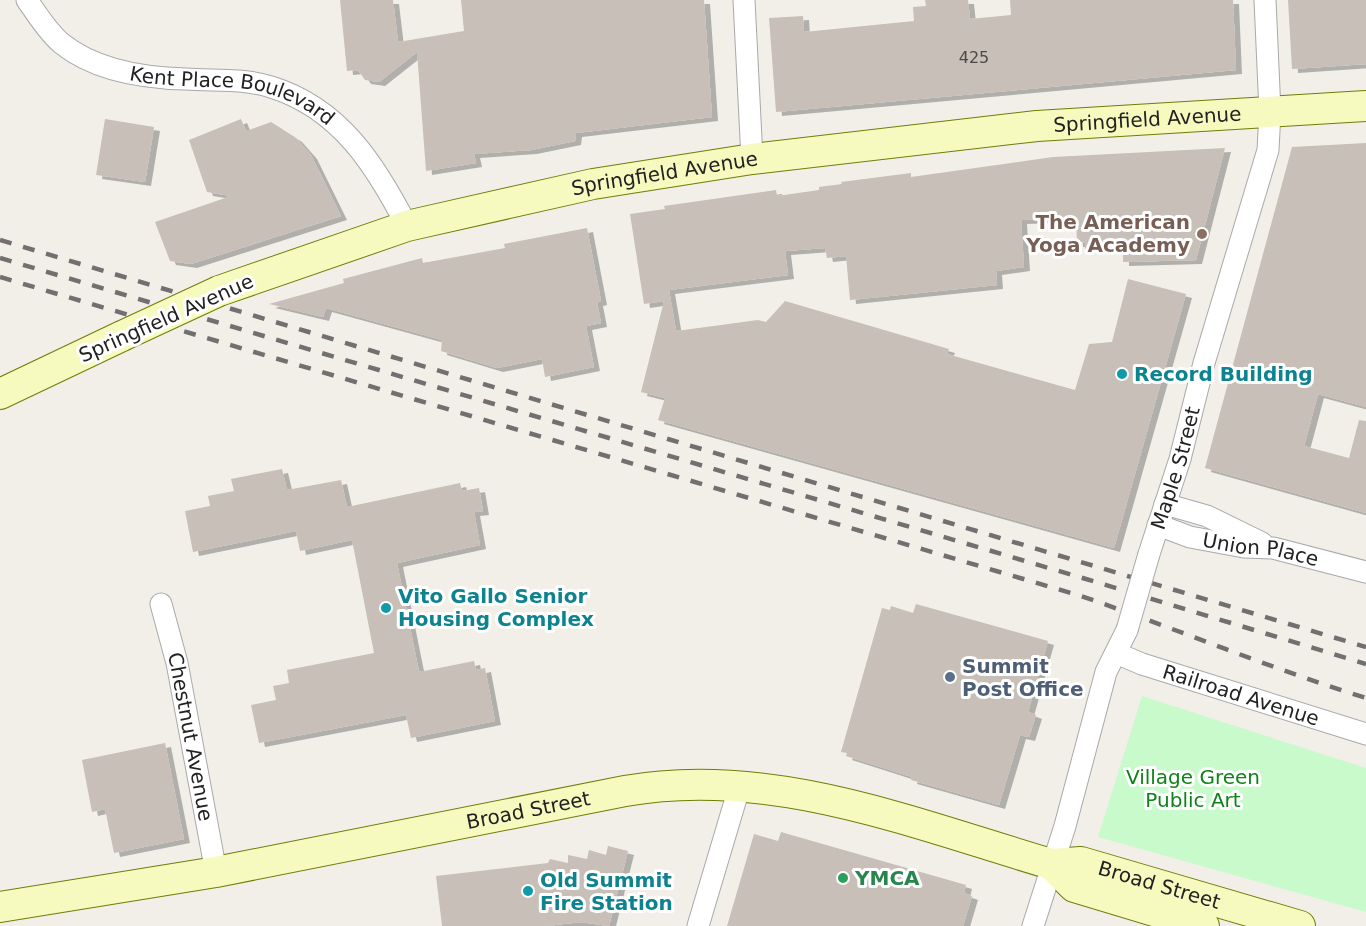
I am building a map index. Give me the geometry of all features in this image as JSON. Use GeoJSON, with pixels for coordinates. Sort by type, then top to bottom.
{"type":"FeatureCollection","features":[{"type":"Feature","properties":{"kind":"main road","name":"Springfield Avenue"},"geometry":{"type":"LineString","coordinates":[[0,394],[219,291],[407,226],[594,184],[752,159],[1037,126],[1366,106]]}},
{"type":"Feature","properties":{"kind":"main road","name":"Broad Street"},"geometry":{"type":"LineString","coordinates":[[0,907],[216,872],[640,789],[686,784],[741,785],[853,807],[1052,864],[1081,862],[1300,926]]}},
{"type":"Feature","properties":{"kind":"main road","name":"Broad Street"},"geometry":{"type":"LineString","coordinates":[[1052,864],[1074,887],[1204,926]]}},
{"type":"Feature","properties":{"kind":"street","name":"Kent Place Boulevard"},"geometry":{"type":"LineString","coordinates":[[27,0],[60,42],[82,56],[103,65],[139,74],[184,80],[242,80],[272,87],[298,98],[344,130],[382,179],[407,226]]}},
{"type":"Feature","properties":{"kind":"street"},"geometry":{"type":"LineString","coordinates":[[744,0],[752,159]]}},
{"type":"Feature","properties":{"kind":"street","name":"Maple Street"},"geometry":{"type":"LineString","coordinates":[[1033,926],[1106,672],[1127,630],[1268,150],[1270,112],[1265,0]]}},
{"type":"Feature","properties":{"kind":"street"},"geometry":{"type":"LineString","coordinates":[[1165,504],[1207,516],[1274,548]]}},
{"type":"Feature","properties":{"kind":"street","name":"Union Place"},"geometry":{"type":"LineString","coordinates":[[1158,525],[1190,537],[1244,547],[1274,548],[1366,572]]}},
{"type":"Feature","properties":{"kind":"street","name":"Chestnut Avenue"},"geometry":{"type":"LineString","coordinates":[[161,604],[177,663],[216,872]]}},
{"type":"Feature","properties":{"kind":"street","name":"Railroad Avenue"},"geometry":{"type":"LineString","coordinates":[[1116,653],[1142,664],[1366,734]]}},
{"type":"Feature","properties":{"kind":"street"},"geometry":{"type":"LineString","coordinates":[[698,926],[741,785]]}},
{"type":"Feature","properties":{"kind":"green space","name":"Village Green Public Art"},"geometry":{"type":"Polygon","coordinates":[[[1142,696],[1366,768],[1366,912],[1098,837],[1142,696]]]}},
{"type":"Feature","properties":{"kind":"building"},"geometry":{"type":"Polygon","coordinates":[[[340,0],[393,0],[398,42],[464,31],[461,0],[704,0],[712,117],[576,133],[575,141],[531,150],[474,154],[476,163],[426,171],[417,52],[379,82],[365,80],[358,70],[347,71],[340,0]]]}},
{"type":"Feature","properties":{"kind":"building"},"geometry":{"type":"Polygon","coordinates":[[[925,0],[968,0],[970,19],[1011,15],[1010,0],[1233,0],[1236,70],[776,112],[769,18],[803,16],[804,32],[914,21],[913,7],[926,6],[925,0]]]}},
{"type":"Feature","properties":{"kind":"building"},"geometry":{"type":"Polygon","coordinates":[[[1288,0],[1366,0],[1366,64],[1292,69],[1288,0]]]}},
{"type":"Feature","properties":{"kind":"building"},"geometry":{"type":"Polygon","coordinates":[[[105,119],[154,127],[145,182],[96,175],[105,119]]]}},
{"type":"Feature","properties":{"kind":"building"},"geometry":{"type":"Polygon","coordinates":[[[241,119],[246,131],[271,122],[296,138],[311,155],[341,216],[191,264],[170,261],[155,222],[231,196],[207,192],[189,140],[241,119]]]}},
{"type":"Feature","properties":{"kind":"building"},"geometry":{"type":"Polygon","coordinates":[[[1366,143],[1366,407],[1318,394],[1304,446],[1349,458],[1359,420],[1366,421],[1366,513],[1205,468],[1292,147],[1366,143]]]}},
{"type":"Feature","properties":{"kind":"building"},"geometry":{"type":"Polygon","coordinates":[[[1225,148],[1196,260],[1123,262],[1123,242],[1085,249],[1085,242],[1077,243],[1076,218],[1021,220],[1024,267],[996,271],[997,285],[850,300],[846,256],[827,258],[825,248],[785,251],[788,275],[669,290],[676,331],[758,320],[766,322],[785,301],[949,349],[947,354],[1075,390],[1089,344],[1112,342],[1128,279],[1186,294],[1114,548],[658,420],[665,398],[641,392],[664,301],[644,304],[630,214],[665,209],[664,206],[776,190],[777,196],[819,190],[819,187],[842,184],[841,182],[911,173],[911,177],[1053,157],[1225,148]]]}},
{"type":"Feature","properties":{"kind":"building"},"geometry":{"type":"Polygon","coordinates":[[[587,228],[601,301],[597,302],[601,323],[586,326],[594,367],[545,377],[542,359],[497,368],[441,351],[442,340],[326,308],[323,317],[269,304],[344,283],[343,279],[422,258],[423,263],[505,248],[504,244],[587,228]]]}},
{"type":"Feature","properties":{"kind":"building","name":"Vito Gallo Senior Housing Complex"},"geometry":{"type":"Polygon","coordinates":[[[282,469],[287,490],[341,480],[347,507],[460,483],[462,491],[479,488],[483,511],[474,512],[480,545],[397,563],[419,672],[474,661],[476,670],[485,668],[495,721],[411,738],[406,715],[259,743],[251,705],[276,700],[273,686],[289,683],[287,670],[374,653],[352,540],[300,551],[296,531],[193,552],[185,511],[210,506],[208,496],[234,491],[231,479],[282,469]]]}},
{"type":"Feature","properties":{"kind":"building","name":"Summit Post Office"},"geometry":{"type":"Polygon","coordinates":[[[916,604],[1048,641],[1028,712],[1036,715],[1029,737],[1020,735],[999,805],[911,780],[912,777],[846,756],[847,753],[841,752],[882,608],[890,610],[891,606],[913,613],[916,604]]]}},
{"type":"Feature","properties":{"kind":"building"},"geometry":{"type":"Polygon","coordinates":[[[165,743],[184,839],[114,853],[105,809],[92,812],[82,760],[165,743]]]}},
{"type":"Feature","properties":{"kind":"building","name":"YMCA"},"geometry":{"type":"Polygon","coordinates":[[[781,832],[966,885],[964,893],[972,896],[963,926],[727,926],[754,834],[778,841],[781,832]]]}},
{"type":"Feature","properties":{"kind":"building","name":"Old Summit Fire Station"},"geometry":{"type":"Polygon","coordinates":[[[608,846],[628,851],[609,926],[581,922],[546,926],[442,926],[436,876],[548,863],[550,859],[568,863],[568,855],[587,859],[589,850],[606,855],[608,846]]]}},
{"type":"Feature","properties":{"kind":"railway"},"geometry":{"type":"LineString","coordinates":[[0,240],[1366,647]]}},
{"type":"Feature","properties":{"kind":"railway"},"geometry":{"type":"LineString","coordinates":[[0,258],[1366,664]]}},
{"type":"Feature","properties":{"kind":"railway"},"geometry":{"type":"LineString","coordinates":[[0,277],[1081,596],[1366,698]]}},
{"type":"Feature","properties":{"kind":"place","name":"The American Yoga Academy"},"geometry":{"type":"Point","coordinates":[1202,234]}},
{"type":"Feature","properties":{"kind":"place","name":"Record Building"},"geometry":{"type":"Point","coordinates":[1122,374]}},
{"type":"Feature","properties":{"kind":"place","name":"Vito Gallo Senior Housing Complex"},"geometry":{"type":"Point","coordinates":[386,608]}},
{"type":"Feature","properties":{"kind":"place","name":"Summit Post Office"},"geometry":{"type":"Point","coordinates":[950,677]}},
{"type":"Feature","properties":{"kind":"place","name":"YMCA"},"geometry":{"type":"Point","coordinates":[843,878]}},
{"type":"Feature","properties":{"kind":"place","name":"Old Summit Fire Station"},"geometry":{"type":"Point","coordinates":[528,891]}}]}
